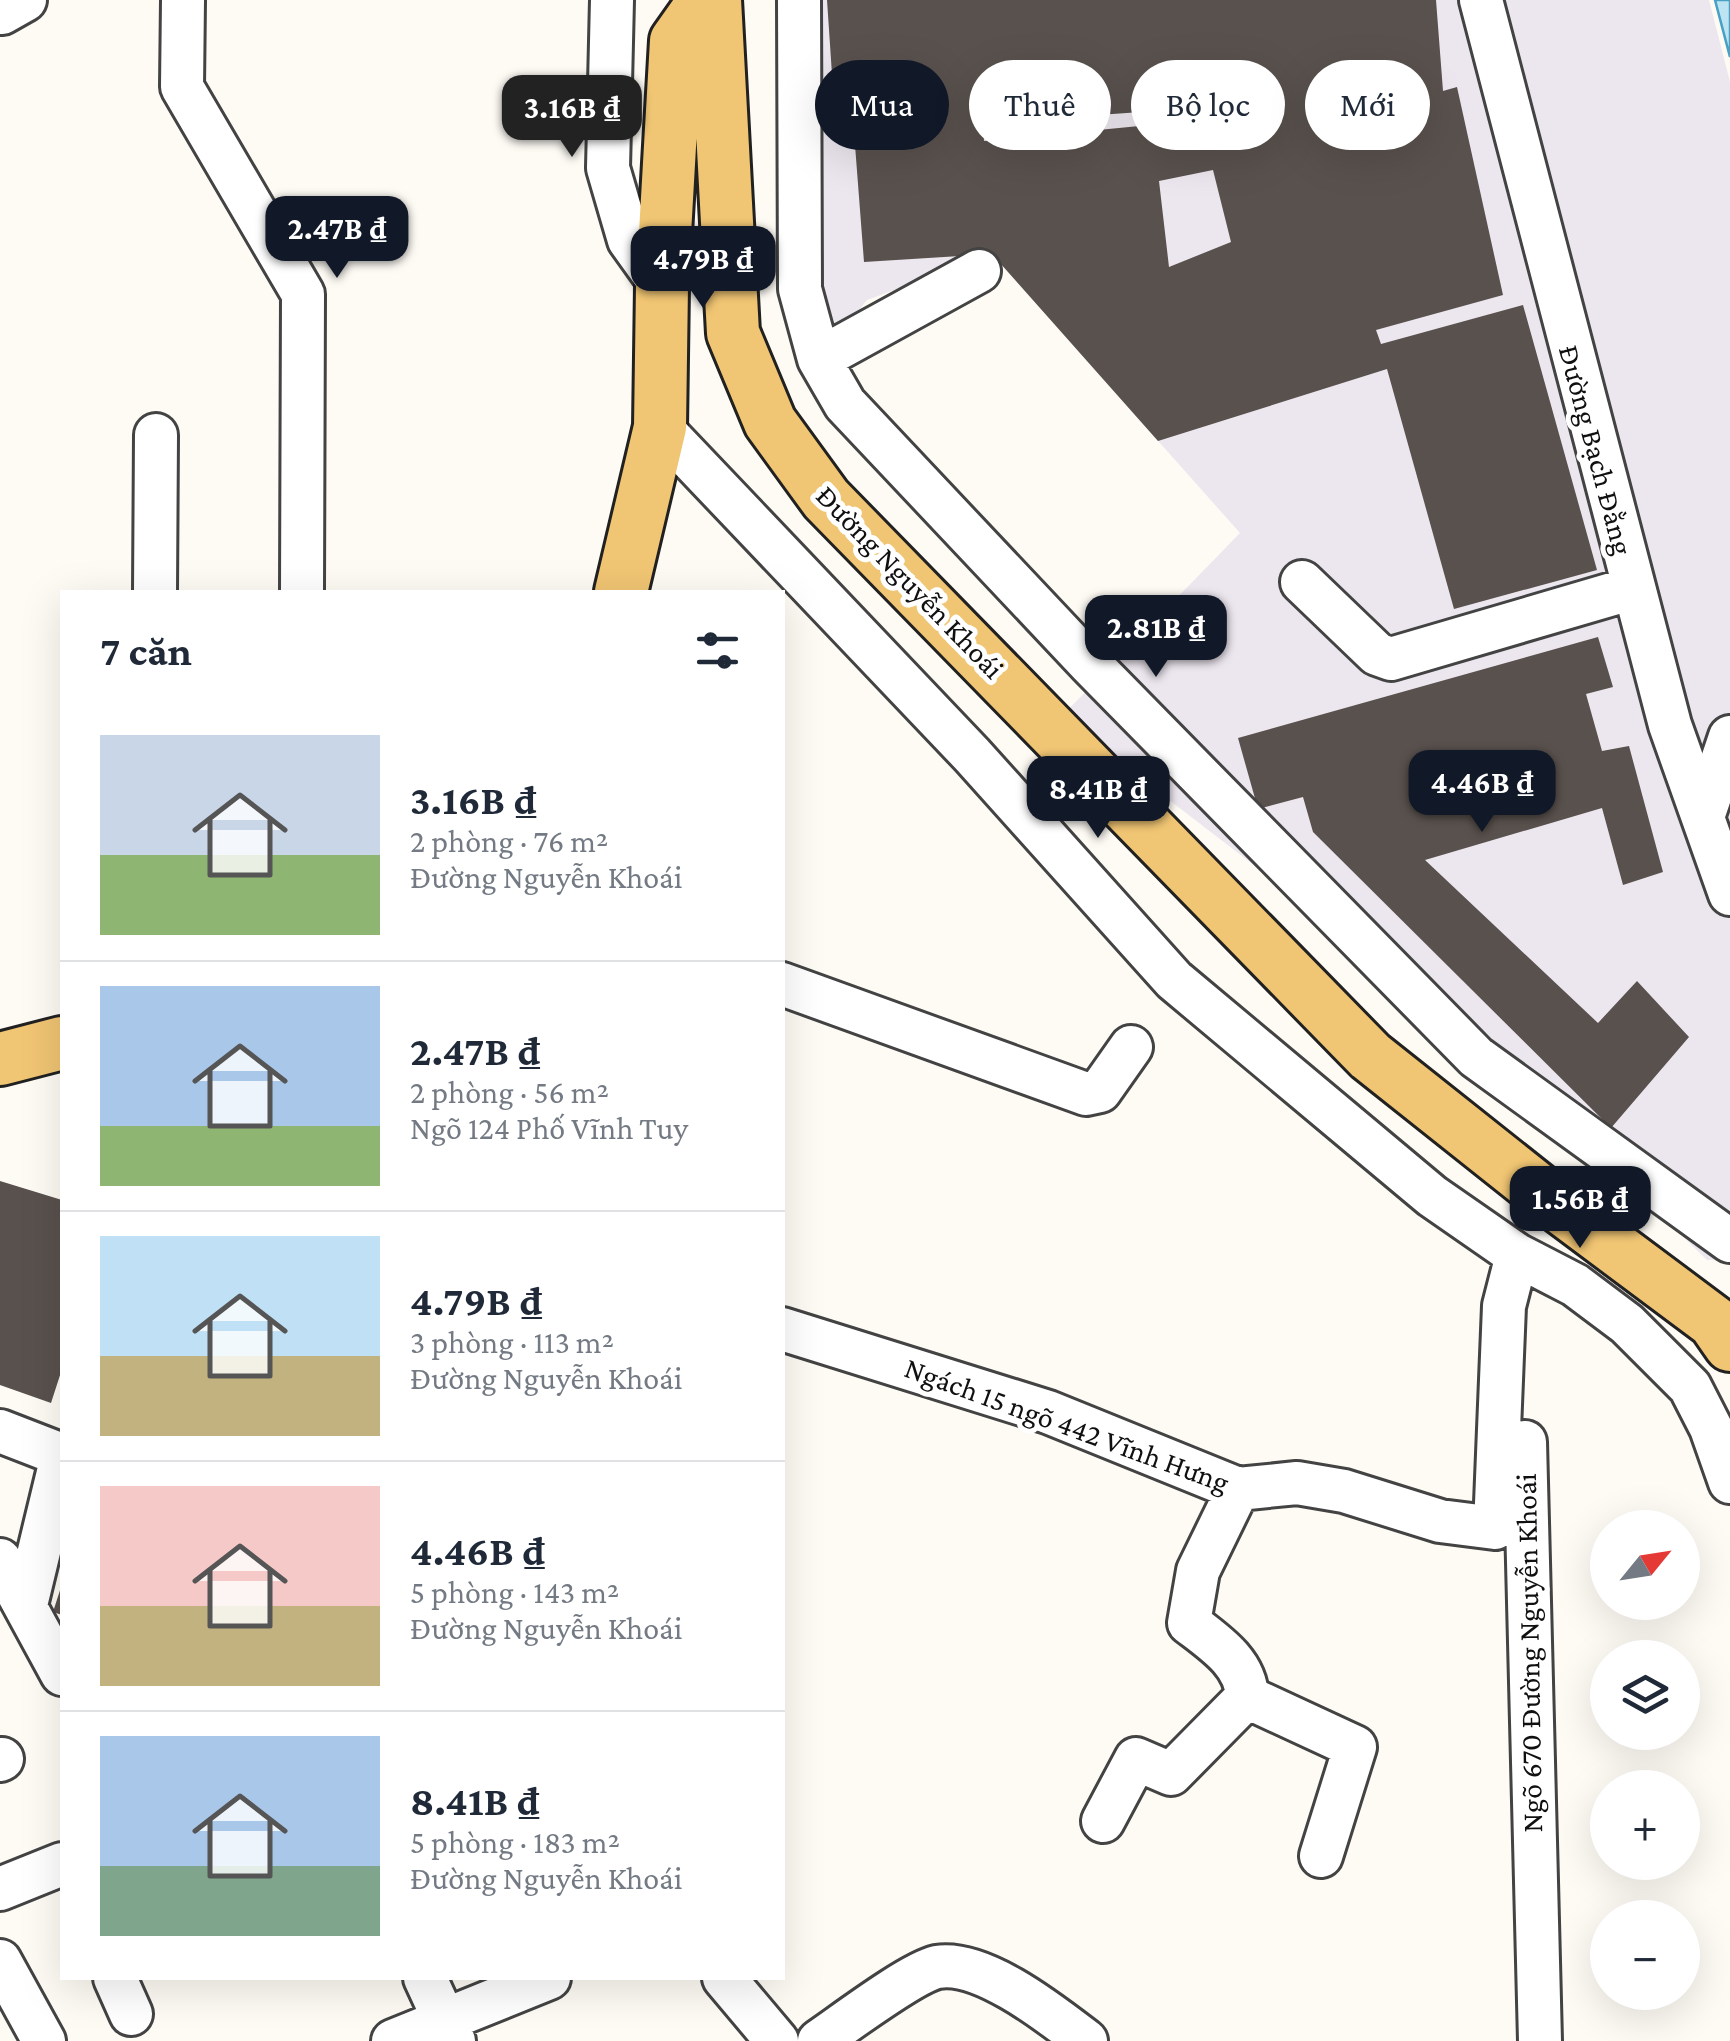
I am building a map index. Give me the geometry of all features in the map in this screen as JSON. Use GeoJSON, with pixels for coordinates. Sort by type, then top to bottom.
{"type":"FeatureCollection","features":[{"type":"Feature","properties":{"kind":"main road"},"geometry":{"type":"LineString","coordinates":[[620,590],[660,427],[662,286],[676,41],[705,0]]}},
{"type":"Feature","properties":{"kind":"main road","name":"Đường Nguyễn Khoái"},"geometry":{"type":"LineString","coordinates":[[715,0],[733,334],[770,422],[826,499],[1370,1056],[1560,1208],[1725,1322]]}},
{"type":"Feature","properties":{"kind":"main road"},"geometry":{"type":"LineString","coordinates":[[0,1059],[60,1043]]}},
{"type":"Feature","properties":{"kind":"street"},"geometry":{"type":"LineString","coordinates":[[184,0],[182,87],[304,294],[302,590]]}},
{"type":"Feature","properties":{"kind":"street"},"geometry":{"type":"LineString","coordinates":[[612,0],[608,168],[629,240],[662,286]]}},
{"type":"Feature","properties":{"kind":"street"},"geometry":{"type":"LineString","coordinates":[[799,0],[800,288],[819,359],[845,404],[1090,664],[1476,1057],[1730,1241]]}},
{"type":"Feature","properties":{"kind":"street","name":"Đường Bạch Đằng"},"geometry":{"type":"LineString","coordinates":[[1481,0],[1670,725],[1730,894]]}},
{"type":"Feature","properties":{"kind":"street"},"geometry":{"type":"LineString","coordinates":[[819,359],[979,271]]}},
{"type":"Feature","properties":{"kind":"street"},"geometry":{"type":"LineString","coordinates":[[660,427],[972,755],[1174,980],[1432,1196],[1526,1260],[1575,1285],[1626,1324],[1690,1388],[1712,1428],[1730,1482]]}},
{"type":"Feature","properties":{"kind":"street"},"geometry":{"type":"LineString","coordinates":[[155,590],[156,435]]}},
{"type":"Feature","properties":{"kind":"street"},"geometry":{"type":"LineString","coordinates":[[1302,582],[1377,654],[1391,659],[1634,588]]}},
{"type":"Feature","properties":{"kind":"street"},"geometry":{"type":"LineString","coordinates":[[1703,817],[1730,737]]}},
{"type":"Feature","properties":{"kind":"street"},"geometry":{"type":"LineString","coordinates":[[785,985],[1086,1094],[1100,1091],[1130,1047]]}},
{"type":"Feature","properties":{"kind":"street"},"geometry":{"type":"LineString","coordinates":[[1526,1260],[1560,1208]]}},
{"type":"Feature","properties":{"kind":"street","name":"Ngách 15 ngõ 442 Vĩnh Hưng"},"geometry":{"type":"LineString","coordinates":[[785,1330],[1048,1412],[1238,1489],[1297,1482],[1344,1491],[1440,1521],[1495,1528],[1504,1306],[1526,1260]]}},
{"type":"Feature","properties":{"kind":"street","name":"Ngõ 670 Đường Nguyễn Khoái"},"geometry":{"type":"LineString","coordinates":[[1526,1260],[1525,1589],[1540,2041]]}},
{"type":"Feature","properties":{"kind":"street"},"geometry":{"type":"LineString","coordinates":[[0,1431],[60,1455]]}},
{"type":"Feature","properties":{"kind":"street"},"geometry":{"type":"LineString","coordinates":[[26,1605],[60,1464]]}},
{"type":"Feature","properties":{"kind":"street"},"geometry":{"type":"LineString","coordinates":[[1103,1822],[1136,1759],[1171,1774],[1247,1697],[1246,1680],[1222,1648],[1189,1623],[1198,1571],[1238,1489]]}},
{"type":"Feature","properties":{"kind":"street"},"geometry":{"type":"LineString","coordinates":[[0,1560],[60,1670]]}},
{"type":"Feature","properties":{"kind":"street"},"geometry":{"type":"LineString","coordinates":[[1247,1697],[1354,1747],[1321,1856]]}},
{"type":"Feature","properties":{"kind":"street"},"geometry":{"type":"LineString","coordinates":[[0,1889],[60,1865]]}},
{"type":"Feature","properties":{"kind":"street"},"geometry":{"type":"LineString","coordinates":[[0,1961],[44,2041]]}},
{"type":"Feature","properties":{"kind":"street"},"geometry":{"type":"LineString","coordinates":[[819,2041],[932,1968],[956,1966],[1041,2007],[1086,2041]]}},
{"type":"Feature","properties":{"kind":"street"},"geometry":{"type":"LineString","coordinates":[[426,1980],[450,2031]]}},
{"type":"Feature","properties":{"kind":"street"},"geometry":{"type":"LineString","coordinates":[[393,2041],[450,2031],[545,1980]]}},
{"type":"Feature","properties":{"kind":"street"},"geometry":{"type":"LineString","coordinates":[[726,1980],[777,2041]]}},
{"type":"Feature","properties":{"kind":"shaded area"},"geometry":{"type":"Polygon","coordinates":[[[799,0],[1709,0],[1730,82],[1730,1259],[1707,1260],[1484,1042],[1061,717],[1240,533],[992,254],[867,300],[819,359],[799,0]]]}},
{"type":"Feature","properties":{"kind":"water"},"geometry":{"type":"Polygon","coordinates":[[[1715,0],[1730,0],[1730,57],[1715,0]]]}},
{"type":"Feature","properties":{"kind":"building"},"geometry":{"type":"Polygon","coordinates":[[[827,0],[1436,0],[1443,91],[1457,87],[1503,295],[1376,330],[1381,344],[1523,305],[1597,570],[1454,609],[1387,369],[1158,441],[992,254],[864,262],[855,150],[949,150],[949,60],[831,60],[827,0]],[[1213,170],[1159,181],[1169,267],[1231,242],[1213,170]]]}},
{"type":"Feature","properties":{"kind":"building"},"geometry":{"type":"Polygon","coordinates":[[[1598,637],[1613,687],[1586,694],[1602,751],[1629,746],[1663,872],[1623,885],[1602,808],[1425,860],[1598,1023],[1637,981],[1689,1037],[1611,1128],[1313,832],[1303,797],[1258,809],[1238,738],[1598,637]]]}},
{"type":"Feature","properties":{"kind":"building"},"geometry":{"type":"Polygon","coordinates":[[[0,1181],[60,1199],[60,1375],[51,1403],[0,1385],[0,1181]]]}},
{"type":"Feature","properties":{"kind":"building"},"geometry":{"type":"Polygon","coordinates":[[[60,1590],[60,1614],[53,1612],[60,1590]]]}}]}
